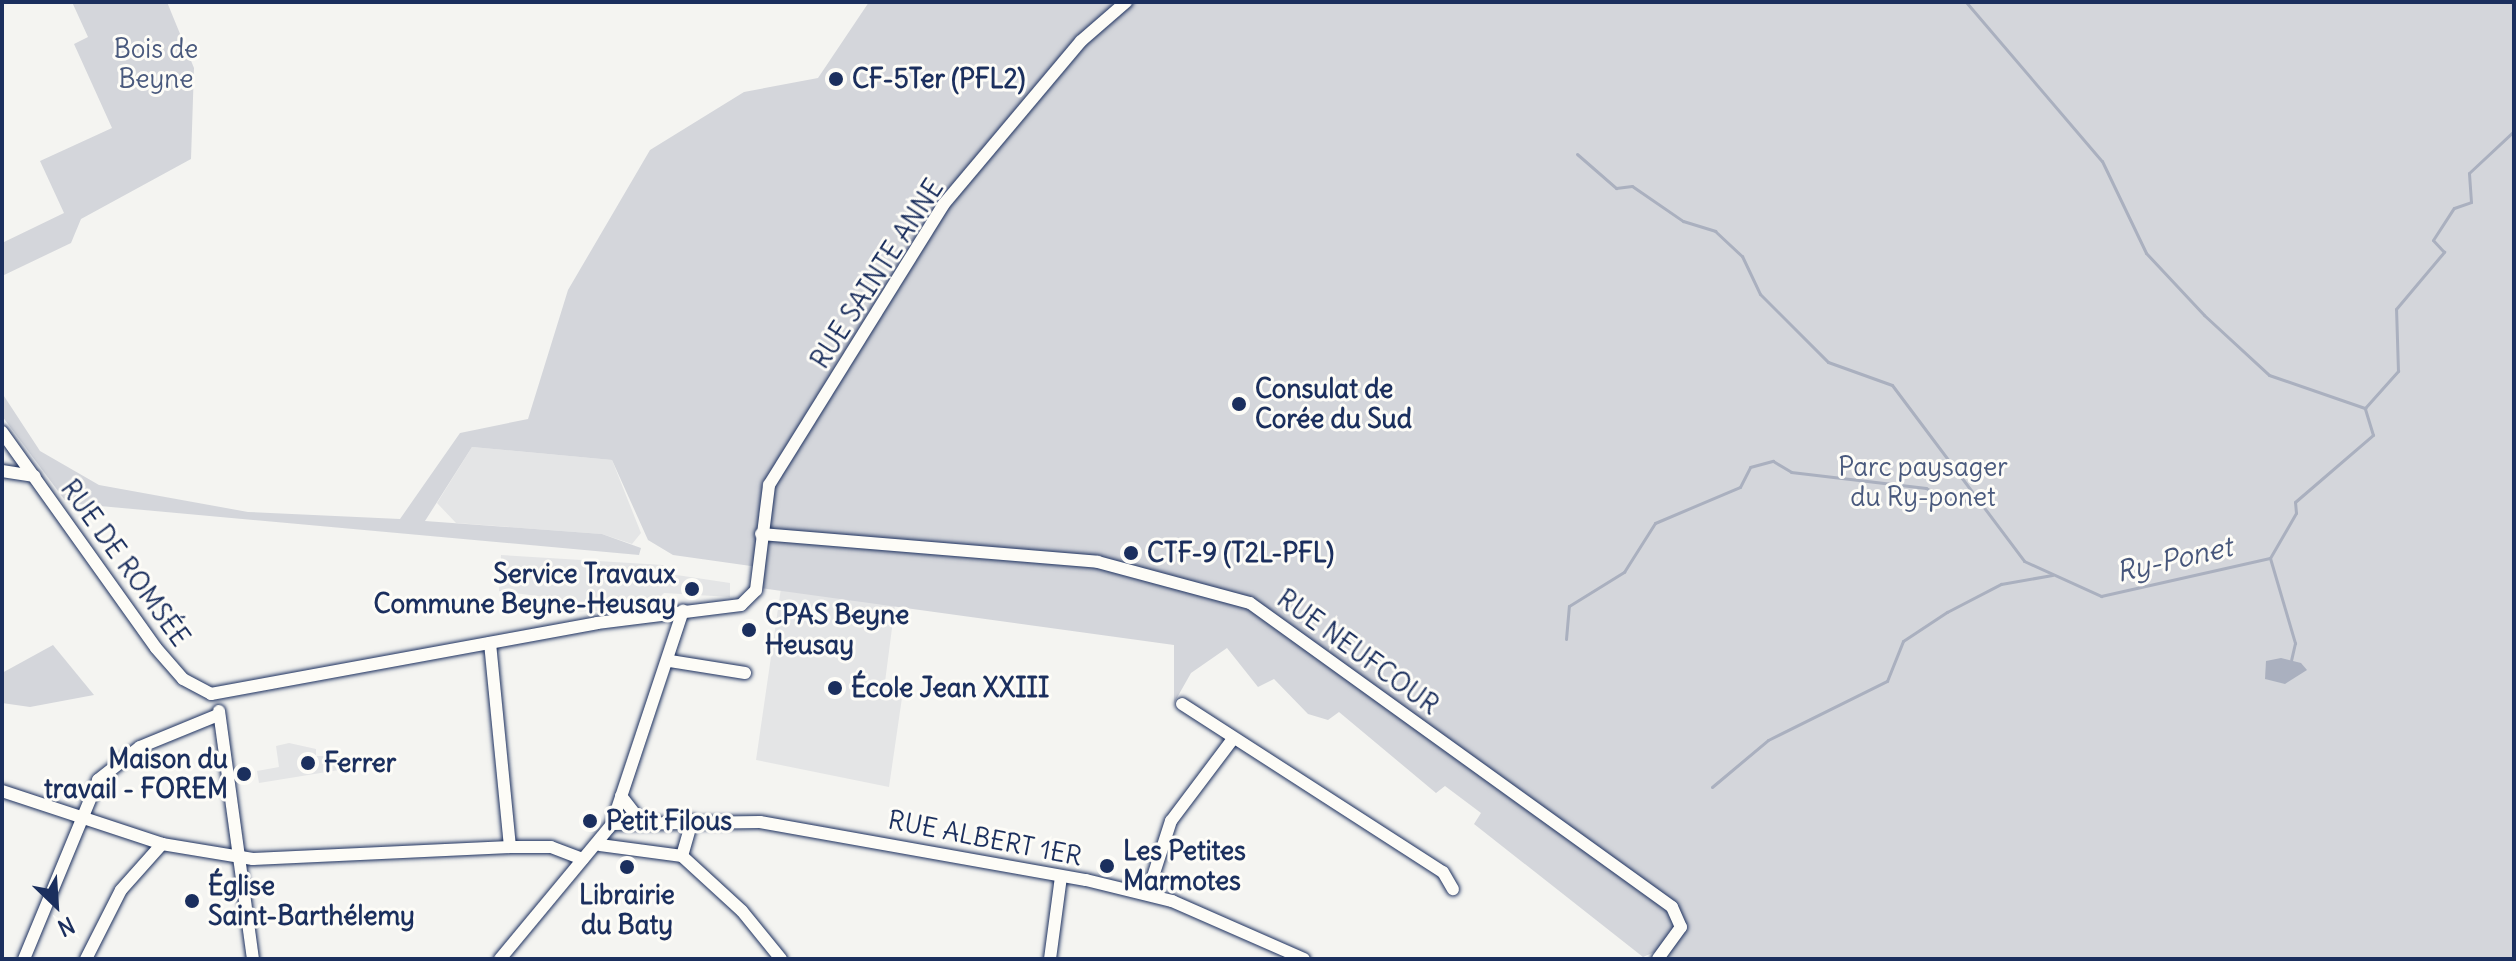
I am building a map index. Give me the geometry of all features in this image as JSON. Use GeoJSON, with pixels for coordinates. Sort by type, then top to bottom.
{"type":"FeatureCollection","features":[{"type":"Feature","properties":{"kind":"street","name":"RUE SAINTE ANNE"},"geometry":{"type":"LineString","coordinates":[[683,611],[749,600],[758,567],[769,485],[943,205],[1081,41],[1126,2]]}},
{"type":"Feature","properties":{"kind":"street","name":"RUE DE ROMSÉE"},"geometry":{"type":"LineString","coordinates":[[2,432],[156,648],[183,679],[223,696]]}},
{"type":"Feature","properties":{"kind":"street","name":"RUE DE ROMSÉE"},"geometry":{"type":"LineString","coordinates":[[2,471],[35,476]]}},
{"type":"Feature","properties":{"kind":"street","name":"RUE NEUFCOUR"},"geometry":{"type":"LineString","coordinates":[[761,534],[1098,562],[1250,603],[1672,907],[1681,927],[1658,959]]}},
{"type":"Feature","properties":{"kind":"street"},"geometry":{"type":"LineString","coordinates":[[253,959],[218,715],[223,696],[490,643],[683,611],[670,661],[612,824],[600,845],[583,859],[500,959]]}},
{"type":"Feature","properties":{"kind":"street"},"geometry":{"type":"LineString","coordinates":[[490,643],[510,847]]}},
{"type":"Feature","properties":{"kind":"street"},"geometry":{"type":"LineString","coordinates":[[670,661],[745,673]]}},
{"type":"Feature","properties":{"kind":"street"},"geometry":{"type":"LineString","coordinates":[[1182,704],[1232,740],[1443,872],[1453,889]]}},
{"type":"Feature","properties":{"kind":"street"},"geometry":{"type":"LineString","coordinates":[[24,959],[98,780],[125,757],[218,715]]}},
{"type":"Feature","properties":{"kind":"street"},"geometry":{"type":"LineString","coordinates":[[1148,892],[1171,821],[1232,740]]}},
{"type":"Feature","properties":{"kind":"street"},"geometry":{"type":"LineString","coordinates":[[2,791],[162,844],[237,856],[551,847],[583,859]]}},
{"type":"Feature","properties":{"kind":"street"},"geometry":{"type":"LineString","coordinates":[[621,796],[640,820]]}},
{"type":"Feature","properties":{"kind":"street","name":"RUE ALBERT 1ER"},"geometry":{"type":"LineString","coordinates":[[612,824],[640,820],[692,820],[821,830],[1148,892],[1304,959]]}},
{"type":"Feature","properties":{"kind":"street"},"geometry":{"type":"LineString","coordinates":[[682,856],[692,820]]}},
{"type":"Feature","properties":{"kind":"street"},"geometry":{"type":"LineString","coordinates":[[86,959],[121,890],[162,844]]}},
{"type":"Feature","properties":{"kind":"street"},"geometry":{"type":"LineString","coordinates":[[600,845],[682,856],[742,911],[781,959]]}},
{"type":"Feature","properties":{"kind":"street"},"geometry":{"type":"LineString","coordinates":[[1050,959],[1061,877]]}},
{"type":"Feature","properties":{"kind":"shaded area"},"geometry":{"type":"Polygon","coordinates":[[[472,447],[612,460],[641,533],[632,544],[602,534],[456,523],[437,503],[472,447]]]}},
{"type":"Feature","properties":{"kind":"shaded area"},"geometry":{"type":"Polygon","coordinates":[[[501,555],[663,565],[670,574],[730,583],[730,597],[664,593],[647,610],[546,612],[546,597],[499,591],[501,555]]]}},
{"type":"Feature","properties":{"kind":"shaded area","name":"École Jean XXIII"},"geometry":{"type":"Polygon","coordinates":[[[781,588],[895,605],[885,682],[904,684],[889,787],[756,760],[781,588]]]}},
{"type":"Feature","properties":{"kind":"shaded area","name":"Ferrer"},"geometry":{"type":"Polygon","coordinates":[[[289,743],[316,749],[316,756],[340,756],[339,770],[259,783],[257,771],[279,767],[276,746],[289,743]]]}},
{"type":"Feature","properties":{"kind":"green space","name":"Bois de Beyne"},"geometry":{"type":"Polygon","coordinates":[[[72,2],[167,2],[194,68],[191,159],[81,219],[71,243],[2,276],[2,243],[64,213],[40,161],[112,128],[74,44],[88,37],[72,2]]]}},
{"type":"Feature","properties":{"kind":"green space","name":"Parc paysager du Ry-ponet"},"geometry":{"type":"Polygon","coordinates":[[[869,2],[2514,2],[2514,959],[1663,959],[1657,951],[1643,957],[1474,824],[1481,813],[1445,786],[1436,793],[1339,712],[1328,720],[1308,714],[1274,679],[1258,687],[1227,648],[1191,673],[1174,703],[1174,645],[760,588],[758,567],[673,555],[648,540],[612,460],[472,447],[425,521],[602,534],[641,548],[639,555],[67,503],[2,416],[2,393],[40,451],[99,485],[248,512],[400,519],[460,433],[528,419],[568,290],[650,150],[744,92],[818,78],[869,2]]]}},
{"type":"Feature","properties":{"kind":"green space"},"geometry":{"type":"Polygon","coordinates":[[[53,645],[94,695],[30,707],[2,703],[2,673],[53,645]]]}},
{"type":"Feature","properties":{"kind":"water"},"geometry":{"type":"Polygon","coordinates":[[[2281,658],[2301,663],[2307,670],[2285,684],[2265,679],[2266,661],[2281,658]]]}},
{"type":"Feature","properties":{"kind":"waterway"},"geometry":{"type":"LineString","coordinates":[[1966,2],[2102,161],[2146,253],[2204,315],[2269,375],[2365,408]]}},
{"type":"Feature","properties":{"kind":"waterway","name":"Ry-Ponet"},"geometry":{"type":"LineString","coordinates":[[1577,154],[1616,188],[1632,186],[1683,221],[1715,231],[1742,256],[1760,294],[1828,362],[1892,385],[2024,561],[2101,596],[2270,558],[2296,513],[2295,502],[2373,435],[2365,408],[2398,371],[2396,309],[2444,252],[2433,240],[2454,208],[2471,202],[2469,173],[2514,131]]}},
{"type":"Feature","properties":{"kind":"waterway"},"geometry":{"type":"LineString","coordinates":[[1566,639],[1569,606],[1624,572],[1655,523],[1740,487],[1750,467],[1773,461],[1791,472],[1926,488],[1945,499],[1979,502]]}},
{"type":"Feature","properties":{"kind":"waterway"},"geometry":{"type":"LineString","coordinates":[[2270,558],[2295,643],[2291,660]]}},
{"type":"Feature","properties":{"kind":"waterway"},"geometry":{"type":"LineString","coordinates":[[1712,787],[1768,740],[1887,681],[1903,641],[1947,612],[2001,584],[2052,575]]}},
{"type":"Feature","properties":{"kind":"place","name":"CF-5Ter (PFL2)"},"geometry":{"type":"Point","coordinates":[836,79]}},
{"type":"Feature","properties":{"kind":"place","name":"Consulat de Corée du Sud"},"geometry":{"type":"Point","coordinates":[1239,404]}},
{"type":"Feature","properties":{"kind":"place","name":"CTF-9 (T2L-PFL)"},"geometry":{"type":"Point","coordinates":[1131,553]}},
{"type":"Feature","properties":{"kind":"place","name":"Service Travaux Commune Beyne-Heusay"},"geometry":{"type":"Point","coordinates":[692,589]}},
{"type":"Feature","properties":{"kind":"place","name":"CPAS Beyne Heusay"},"geometry":{"type":"Point","coordinates":[749,630]}},
{"type":"Feature","properties":{"kind":"place","name":"École Jean XXIII"},"geometry":{"type":"Point","coordinates":[835,688]}},
{"type":"Feature","properties":{"kind":"place","name":"Ferrer"},"geometry":{"type":"Point","coordinates":[308,763]}},
{"type":"Feature","properties":{"kind":"place","name":"Maison du travail - FOREM"},"geometry":{"type":"Point","coordinates":[244,774]}},
{"type":"Feature","properties":{"kind":"place","name":"Petit Filous"},"geometry":{"type":"Point","coordinates":[590,821]}},
{"type":"Feature","properties":{"kind":"place","name":"Les Petites Marmotes"},"geometry":{"type":"Point","coordinates":[1107,866]}},
{"type":"Feature","properties":{"kind":"place","name":"Librairie du Baty"},"geometry":{"type":"Point","coordinates":[627,867]}},
{"type":"Feature","properties":{"kind":"place","name":"Église Saint-Barthélemy"},"geometry":{"type":"Point","coordinates":[192,901]}}]}
